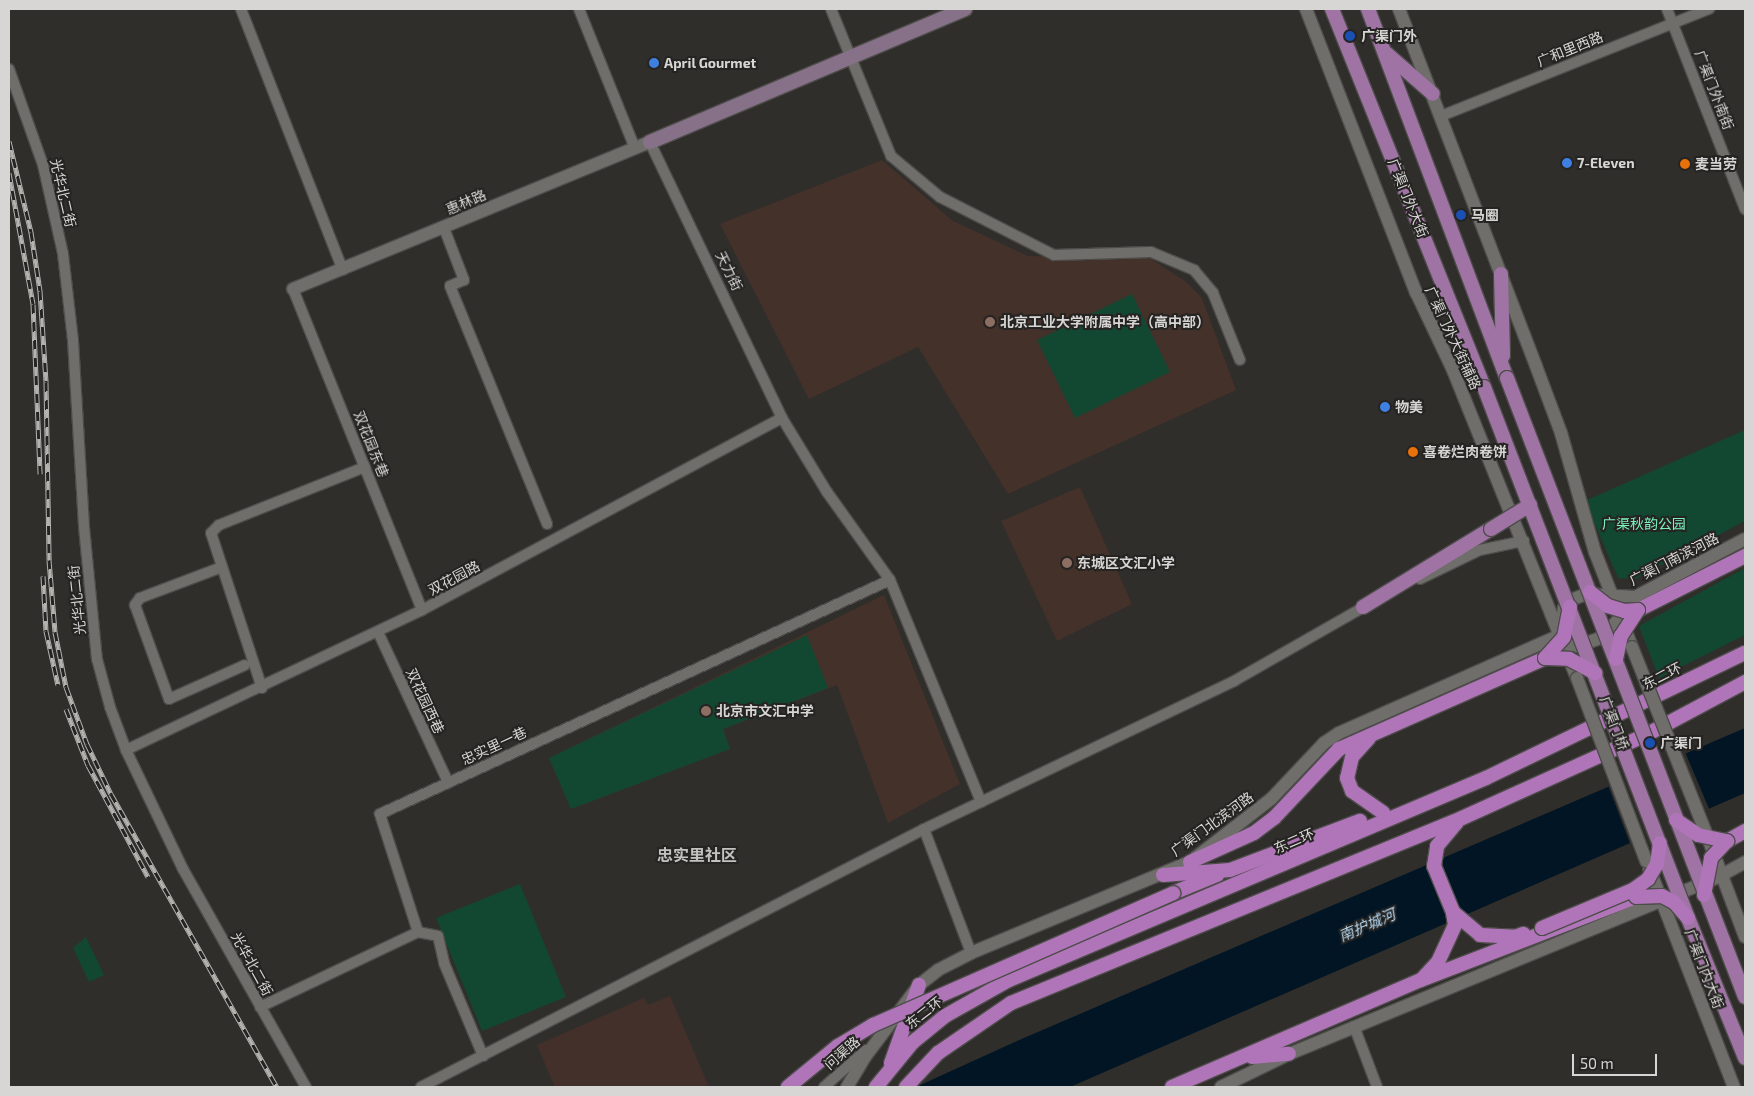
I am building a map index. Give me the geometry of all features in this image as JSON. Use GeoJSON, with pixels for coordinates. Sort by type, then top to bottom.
{"type":"FeatureCollection","features":[{"type":"Feature","properties":{"kind":"highway"},"geometry":{"type":"LineString","coordinates":[[1590,592],[1608,606],[1624,611],[1638,610],[1745,556]]}},
{"type":"Feature","properties":{"kind":"highway"},"geometry":{"type":"LineString","coordinates":[[1190,862],[1254,833],[1301,792],[1340,749],[1379,730],[1545,658],[1564,637],[1570,608]]}},
{"type":"Feature","properties":{"kind":"highway"},"geometry":{"type":"LineString","coordinates":[[1616,659],[1621,636],[1638,610]]}},
{"type":"Feature","properties":{"kind":"highway","name":"东二环"},"geometry":{"type":"LineString","coordinates":[[876,1087],[913,1042],[945,1016],[1009,980],[1486,778],[1745,652]]}},
{"type":"Feature","properties":{"kind":"highway"},"geometry":{"type":"LineString","coordinates":[[1545,658],[1569,659],[1595,673]]}},
{"type":"Feature","properties":{"kind":"highway"},"geometry":{"type":"LineString","coordinates":[[906,1087],[938,1052],[1011,1003],[1050,985],[1462,818],[1644,736],[1745,682]]}},
{"type":"Feature","properties":{"kind":"highway"},"geometry":{"type":"LineString","coordinates":[[1379,730],[1352,757],[1347,778],[1352,791],[1383,813]]}},
{"type":"Feature","properties":{"kind":"highway"},"geometry":{"type":"LineString","coordinates":[[788,1087],[830,1052],[873,1025],[1173,893],[1230,870],[1383,813],[1486,778]]}},
{"type":"Feature","properties":{"kind":"highway"},"geometry":{"type":"LineString","coordinates":[[1421,980],[1445,950],[1455,925],[1453,912],[1434,866],[1437,846],[1462,818]]}},
{"type":"Feature","properties":{"kind":"highway"},"geometry":{"type":"LineString","coordinates":[[1676,820],[1698,835],[1727,841]]}},
{"type":"Feature","properties":{"kind":"highway"},"geometry":{"type":"LineString","coordinates":[[1704,895],[1711,858],[1727,841],[1745,831]]}},
{"type":"Feature","properties":{"kind":"highway"},"geometry":{"type":"LineString","coordinates":[[1453,912],[1480,935],[1515,937],[1542,928],[1633,890],[1648,880],[1658,864],[1660,843]]}},
{"type":"Feature","properties":{"kind":"highway"},"geometry":{"type":"LineString","coordinates":[[1163,875],[1230,870]]}},
{"type":"Feature","properties":{"kind":"highway"},"geometry":{"type":"LineString","coordinates":[[1178,1086],[1421,980],[1636,897],[1662,896],[1674,902],[1688,918]]}},
{"type":"Feature","properties":{"kind":"highway"},"geometry":{"type":"LineString","coordinates":[[888,1071],[919,985]]}},
{"type":"Feature","properties":{"kind":"highway"},"geometry":{"type":"LineString","coordinates":[[1242,1057],[1289,1054]]}},
{"type":"Feature","properties":{"kind":"main road"},"geometry":{"type":"LineString","coordinates":[[650,142],[964,9]]}},
{"type":"Feature","properties":{"kind":"main road","name":"广渠门外大街"},"geometry":{"type":"LineString","coordinates":[[1332,9],[1484,387]]}},
{"type":"Feature","properties":{"kind":"main road","name":"广渠门外大街"},"geometry":{"type":"LineString","coordinates":[[1368,9],[1505,372]]}},
{"type":"Feature","properties":{"kind":"main road"},"geometry":{"type":"LineString","coordinates":[[1384,51],[1433,94]]}},
{"type":"Feature","properties":{"kind":"main road"},"geometry":{"type":"LineString","coordinates":[[1501,274],[1505,372]]}},
{"type":"Feature","properties":{"kind":"main road","name":"广渠门桥"},"geometry":{"type":"LineString","coordinates":[[1505,372],[1616,659],[1704,895],[1745,997]]}},
{"type":"Feature","properties":{"kind":"main road","name":"广渠门桥"},"geometry":{"type":"LineString","coordinates":[[1484,387],[1688,918],[1745,1058]]}},
{"type":"Feature","properties":{"kind":"main road"},"geometry":{"type":"LineString","coordinates":[[1363,607],[1530,505]]}},
{"type":"Feature","properties":{"kind":"street"},"geometry":{"type":"LineString","coordinates":[[241,9],[343,270]]}},
{"type":"Feature","properties":{"kind":"street"},"geometry":{"type":"LineString","coordinates":[[579,9],[635,148]]}},
{"type":"Feature","properties":{"kind":"street"},"geometry":{"type":"LineString","coordinates":[[831,9],[891,156],[940,197],[1054,255],[1151,252],[1194,270],[1213,293],[1240,360]]}},
{"type":"Feature","properties":{"kind":"street","name":"广渠门外大街辅路"},"geometry":{"type":"LineString","coordinates":[[1306,9],[1416,292],[1453,370],[1524,541],[1577,678]]}},
{"type":"Feature","properties":{"kind":"street"},"geometry":{"type":"LineString","coordinates":[[1399,9],[1561,432],[1595,552],[1745,937]]}},
{"type":"Feature","properties":{"kind":"street","name":"广渠门外南街"},"geometry":{"type":"LineString","coordinates":[[1667,9],[1745,210]]}},
{"type":"Feature","properties":{"kind":"street","name":"广和里西路"},"geometry":{"type":"LineString","coordinates":[[1441,116],[1672,22],[1709,9]]}},
{"type":"Feature","properties":{"kind":"street","name":"光华北二街"},"geometry":{"type":"LineString","coordinates":[[9,69],[43,166],[63,254],[73,341],[84,527],[97,659],[126,750],[183,869],[306,1087]]}},
{"type":"Feature","properties":{"kind":"street","name":"惠林路"},"geometry":{"type":"LineString","coordinates":[[293,289],[650,142]]}},
{"type":"Feature","properties":{"kind":"street","name":"天力街"},"geometry":{"type":"LineString","coordinates":[[650,142],[782,415],[827,492],[890,580],[981,802]]}},
{"type":"Feature","properties":{"kind":"street"},"geometry":{"type":"LineString","coordinates":[[444,228],[464,280],[450,286],[546,524]]}},
{"type":"Feature","properties":{"kind":"street","name":"双花园东巷"},"geometry":{"type":"LineString","coordinates":[[293,289],[422,610]]}},
{"type":"Feature","properties":{"kind":"street","name":"双花园路"},"geometry":{"type":"LineString","coordinates":[[126,750],[262,688],[422,610],[782,415]]}},
{"type":"Feature","properties":{"kind":"street"},"geometry":{"type":"LineString","coordinates":[[262,688],[211,533],[219,525],[365,467]]}},
{"type":"Feature","properties":{"kind":"street","name":"广渠门南滨河路"},"geometry":{"type":"LineString","coordinates":[[1613,597],[1635,597],[1745,539]]}},
{"type":"Feature","properties":{"kind":"street"},"geometry":{"type":"LineString","coordinates":[[421,1087],[924,829],[1234,681],[1363,607],[1480,550],[1524,541]]}},
{"type":"Feature","properties":{"kind":"street"},"geometry":{"type":"LineString","coordinates":[[222,568],[140,598],[135,605],[169,699],[245,664]]}},
{"type":"Feature","properties":{"kind":"street","name":"忠实里一巷"},"geometry":{"type":"LineString","coordinates":[[418,932],[380,814],[890,580]]}},
{"type":"Feature","properties":{"kind":"street"},"geometry":{"type":"LineString","coordinates":[[1613,597],[1586,594],[1571,600],[1564,608],[1561,638],[1578,646],[1603,637],[1621,616]]}},
{"type":"Feature","properties":{"kind":"street","name":"双花园西巷"},"geometry":{"type":"LineString","coordinates":[[378,632],[448,782]]}},
{"type":"Feature","properties":{"kind":"street","name":"广渠门北滨河路"},"geometry":{"type":"LineString","coordinates":[[847,1087],[865,1058],[919,985],[971,953],[1163,875],[1190,862],[1271,799],[1324,743],[1339,733],[1561,638]]}},
{"type":"Feature","properties":{"kind":"street","name":"广渠门桥"},"geometry":{"type":"LineString","coordinates":[[1577,678],[1646,861]]}},
{"type":"Feature","properties":{"kind":"street"},"geometry":{"type":"LineString","coordinates":[[924,829],[971,953]]}},
{"type":"Feature","properties":{"kind":"street","name":"广渠门内大街"},"geometry":{"type":"LineString","coordinates":[[1646,861],[1734,1087]]}},
{"type":"Feature","properties":{"kind":"street"},"geometry":{"type":"LineString","coordinates":[[1221,1087],[1289,1054],[1354,1026],[1720,876],[1745,862]]}},
{"type":"Feature","properties":{"kind":"street"},"geometry":{"type":"LineString","coordinates":[[260,1007],[418,932],[438,936],[444,963],[482,1056]]}},
{"type":"Feature","properties":{"kind":"street"},"geometry":{"type":"LineString","coordinates":[[1354,1026],[1377,1087]]}},
{"type":"Feature","properties":{"kind":"street","name":"问渠路"},"geometry":{"type":"LineString","coordinates":[[824,1087],[878,1040]]}},
{"type":"Feature","properties":{"kind":"shaded area","name":"北京工业大学附属中学（高中部）"},"geometry":{"type":"Polygon","coordinates":[[[882,160],[953,221],[1028,256],[1148,257],[1185,281],[1202,298],[1236,390],[1008,494],[918,347],[809,399],[720,224],[882,160]]]}},
{"type":"Feature","properties":{"kind":"shaded area","name":"东城区文汇小学"},"geometry":{"type":"Polygon","coordinates":[[[1080,487],[1132,604],[1057,641],[1001,521],[1080,487]]]}},
{"type":"Feature","properties":{"kind":"shaded area","name":"北京市文汇中学"},"geometry":{"type":"Polygon","coordinates":[[[884,595],[960,784],[888,823],[837,685],[723,729],[730,749],[571,809],[549,758],[884,595]]]}},
{"type":"Feature","properties":{"kind":"shaded area"},"geometry":{"type":"Polygon","coordinates":[[[670,996],[709,1087],[555,1087],[537,1045],[644,998],[648,1005],[670,996]]]}},
{"type":"Feature","properties":{"kind":"green space"},"geometry":{"type":"Polygon","coordinates":[[[1132,294],[1170,372],[1075,418],[1037,340],[1132,294]]]}},
{"type":"Feature","properties":{"kind":"green space","name":"广渠秋韵公园"},"geometry":{"type":"Polygon","coordinates":[[[1745,430],[1745,521],[1635,579],[1618,578],[1585,501],[1745,430]]]}},
{"type":"Feature","properties":{"kind":"green space"},"geometry":{"type":"Polygon","coordinates":[[[1745,568],[1745,635],[1659,678],[1639,626],[1745,568]]]}},
{"type":"Feature","properties":{"kind":"green space"},"geometry":{"type":"Polygon","coordinates":[[[807,635],[828,688],[723,729],[730,749],[571,809],[549,758],[807,635]]]}},
{"type":"Feature","properties":{"kind":"green space"},"geometry":{"type":"Polygon","coordinates":[[[520,884],[566,997],[482,1031],[436,918],[520,884]]]}},
{"type":"Feature","properties":{"kind":"green space"},"geometry":{"type":"Polygon","coordinates":[[[86,937],[104,975],[89,982],[73,948],[86,937]]]}},
{"type":"Feature","properties":{"kind":"water","name":"南护城河"},"geometry":{"type":"Polygon","coordinates":[[[1745,728],[1745,793],[1070,1087],[916,1087],[1017,1041],[1745,728]]]}},
{"type":"Feature","properties":{"kind":"pier"},"geometry":{"type":"Polygon","coordinates":[[[1685,752],[1710,811],[1631,846],[1608,785],[1685,752]]]}},
{"type":"Feature","properties":{"kind":"railway"},"geometry":{"type":"LineString","coordinates":[[9,141],[31,232],[40,291],[46,382],[49,560],[55,632],[66,687],[87,744],[111,794],[277,1087]]}},
{"type":"Feature","properties":{"kind":"railway"},"geometry":{"type":"LineString","coordinates":[[9,173],[33,304],[40,474]]}},
{"type":"Feature","properties":{"kind":"railway"},"geometry":{"type":"LineString","coordinates":[[43,576],[46,631],[58,685]]}},
{"type":"Feature","properties":{"kind":"railway"},"geometry":{"type":"LineString","coordinates":[[66,709],[88,765],[148,877]]}},
{"type":"Feature","properties":{"kind":"place","name":"广渠门外"},"geometry":{"type":"Point","coordinates":[1350,36]}},
{"type":"Feature","properties":{"kind":"place","name":"April Gourmet"},"geometry":{"type":"Point","coordinates":[654,63]}},
{"type":"Feature","properties":{"kind":"place","name":"7-Eleven"},"geometry":{"type":"Point","coordinates":[1567,163]}},
{"type":"Feature","properties":{"kind":"place","name":"麦当劳"},"geometry":{"type":"Point","coordinates":[1685,164]}},
{"type":"Feature","properties":{"kind":"place","name":"马圈"},"geometry":{"type":"Point","coordinates":[1461,215]}},
{"type":"Feature","properties":{"kind":"place","name":"北京工业大学附属中学（高中部）"},"geometry":{"type":"Point","coordinates":[990,322]}},
{"type":"Feature","properties":{"kind":"place","name":"物美"},"geometry":{"type":"Point","coordinates":[1385,407]}},
{"type":"Feature","properties":{"kind":"place","name":"喜卷烂肉卷饼"},"geometry":{"type":"Point","coordinates":[1413,452]}},
{"type":"Feature","properties":{"kind":"place","name":"东城区文汇小学"},"geometry":{"type":"Point","coordinates":[1067,563]}},
{"type":"Feature","properties":{"kind":"place","name":"北京市文汇中学"},"geometry":{"type":"Point","coordinates":[706,711]}},
{"type":"Feature","properties":{"kind":"place","name":"广渠门"},"geometry":{"type":"Point","coordinates":[1650,743]}},
{"type":"Feature","properties":{"kind":"district","name":"忠实里社区"},"geometry":{"type":"Point","coordinates":[697,855]}}]}
